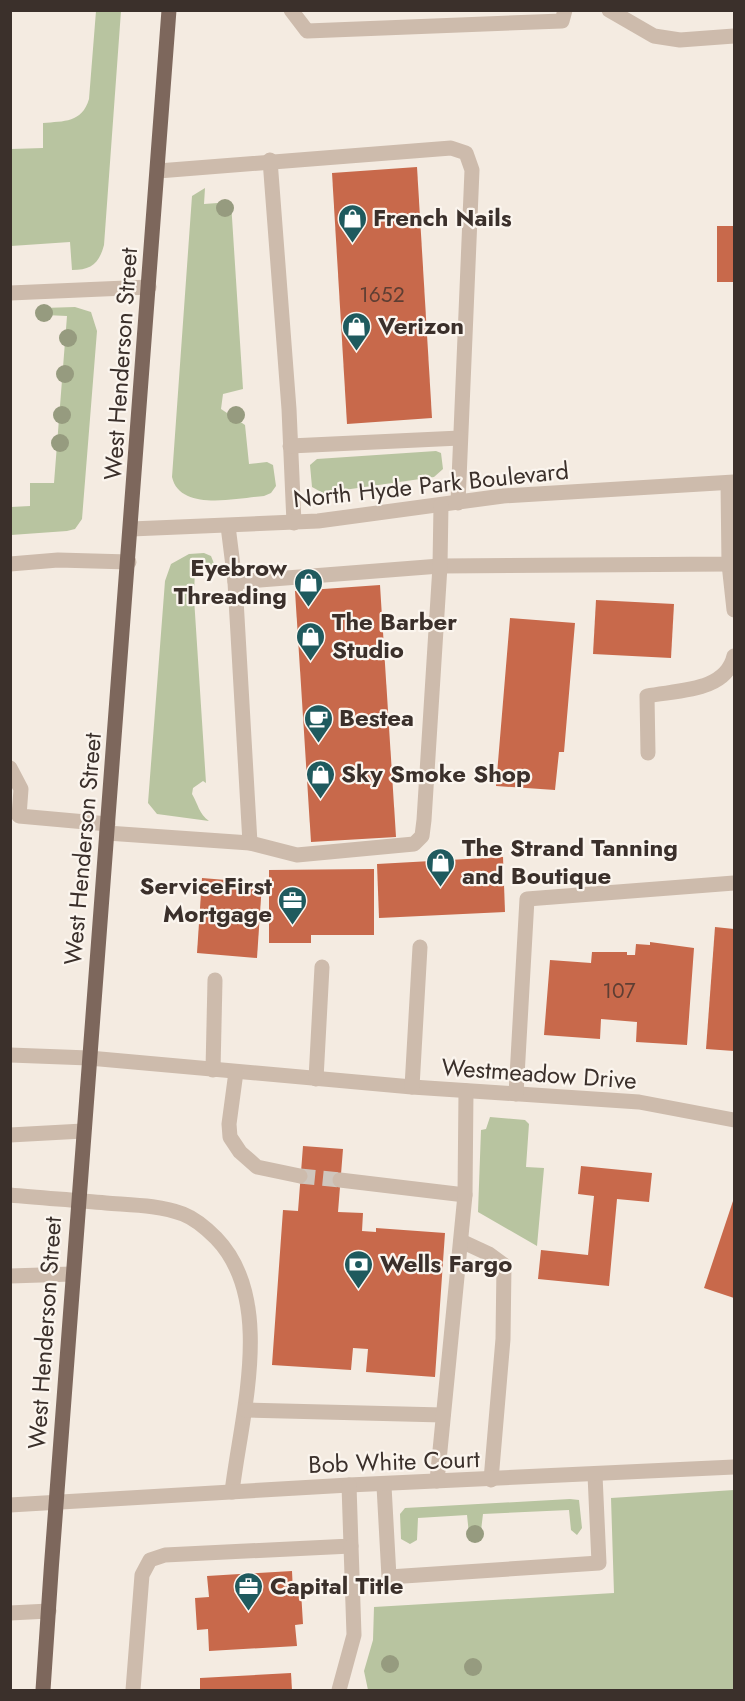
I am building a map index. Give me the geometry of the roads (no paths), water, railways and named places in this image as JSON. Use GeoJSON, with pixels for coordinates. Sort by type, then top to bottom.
{"type":"FeatureCollection","features":[{"type":"Feature","properties":{"kind":"main road","name":"West Henderson Street"},"geometry":{"type":"LineString","coordinates":[[44,1690],[55,1502],[132,529],[169,10]]}},
{"type":"Feature","properties":{"kind":"street"},"geometry":{"type":"LineString","coordinates":[[291,10],[307,32],[562,21],[565,10]]}},
{"type":"Feature","properties":{"kind":"street"},"geometry":{"type":"LineString","coordinates":[[609,10],[654,36],[680,40],[735,36]]}},
{"type":"Feature","properties":{"kind":"street"},"geometry":{"type":"LineString","coordinates":[[158,171],[270,160],[451,148],[466,153],[472,170],[458,502]]}},
{"type":"Feature","properties":{"kind":"street"},"geometry":{"type":"LineString","coordinates":[[270,160],[294,523]]}},
{"type":"Feature","properties":{"kind":"street"},"geometry":{"type":"LineString","coordinates":[[10,293],[149,287]]}},
{"type":"Feature","properties":{"kind":"street"},"geometry":{"type":"LineString","coordinates":[[290,446],[460,438]]}},
{"type":"Feature","properties":{"kind":"street"},"geometry":{"type":"LineString","coordinates":[[731,482],[729,564],[735,610]]}},
{"type":"Feature","properties":{"kind":"street","name":"North Hyde Park Boulevard"},"geometry":{"type":"LineString","coordinates":[[132,529],[294,523],[503,496],[731,482]]}},
{"type":"Feature","properties":{"kind":"street"},"geometry":{"type":"LineString","coordinates":[[10,768],[21,789],[18,816],[250,843],[297,855],[414,844],[422,836],[440,566],[441,505]]}},
{"type":"Feature","properties":{"kind":"street"},"geometry":{"type":"LineString","coordinates":[[228,526],[235,582],[250,843]]}},
{"type":"Feature","properties":{"kind":"street"},"geometry":{"type":"LineString","coordinates":[[10,564],[58,561],[129,562]]}},
{"type":"Feature","properties":{"kind":"street"},"geometry":{"type":"LineString","coordinates":[[235,582],[440,566],[729,564]]}},
{"type":"Feature","properties":{"kind":"street"},"geometry":{"type":"LineString","coordinates":[[648,753],[647,696],[718,681],[732,666],[735,656]]}},
{"type":"Feature","properties":{"kind":"street"},"geometry":{"type":"LineString","coordinates":[[516,1094],[527,899],[735,883]]}},
{"type":"Feature","properties":{"kind":"street"},"geometry":{"type":"LineString","coordinates":[[412,1087],[420,947]]}},
{"type":"Feature","properties":{"kind":"street"},"geometry":{"type":"LineString","coordinates":[[316,1079],[322,967]]}},
{"type":"Feature","properties":{"kind":"street"},"geometry":{"type":"LineString","coordinates":[[213,1070],[214,980]]}},
{"type":"Feature","properties":{"kind":"street","name":"Westmeadow Drive"},"geometry":{"type":"LineString","coordinates":[[10,1055],[89,1058],[412,1087],[639,1102],[735,1120]]}},
{"type":"Feature","properties":{"kind":"street"},"geometry":{"type":"LineString","coordinates":[[236,1072],[229,1124],[230,1137],[257,1167],[300,1176]]}},
{"type":"Feature","properties":{"kind":"street"},"geometry":{"type":"LineString","coordinates":[[437,1482],[465,1195],[466,1091]]}},
{"type":"Feature","properties":{"kind":"street"},"geometry":{"type":"LineString","coordinates":[[10,1135],[83,1131]]}},
{"type":"Feature","properties":{"kind":"street"},"geometry":{"type":"LineString","coordinates":[[340,1180],[465,1195]]}},
{"type":"Feature","properties":{"kind":"street"},"geometry":{"type":"LineString","coordinates":[[10,1195],[141,1206],[183,1214],[204,1226],[225,1248],[240,1273],[250,1317],[246,1410],[232,1492]]}},
{"type":"Feature","properties":{"kind":"street"},"geometry":{"type":"LineString","coordinates":[[460,1241],[489,1254],[504,1265],[503,1339],[491,1480]]}},
{"type":"Feature","properties":{"kind":"street"},"geometry":{"type":"LineString","coordinates":[[10,1276],[72,1274]]}},
{"type":"Feature","properties":{"kind":"street"},"geometry":{"type":"LineString","coordinates":[[246,1410],[442,1415]]}},
{"type":"Feature","properties":{"kind":"street","name":"Bob White Court"},"geometry":{"type":"LineString","coordinates":[[10,1505],[349,1485],[384,1486],[735,1467]]}},
{"type":"Feature","properties":{"kind":"street"},"geometry":{"type":"LineString","coordinates":[[384,1486],[389,1577],[599,1563],[595,1475]]}},
{"type":"Feature","properties":{"kind":"street"},"geometry":{"type":"LineString","coordinates":[[339,1690],[354,1635],[349,1485]]}},
{"type":"Feature","properties":{"kind":"street"},"geometry":{"type":"LineString","coordinates":[[134,1690],[142,1575],[150,1560],[165,1555],[351,1546]]}},
{"type":"Feature","properties":{"kind":"street"},"geometry":{"type":"LineString","coordinates":[[10,1613],[49,1611]]}},
{"type":"Feature","properties":{"kind":"tunnel"},"geometry":{"type":"LineString","coordinates":[[300,1176],[340,1180]]}},
{"type":"Feature","properties":{"kind":"place","name":"French Nails"},"geometry":{"type":"Point","coordinates":[352,244]}},
{"type":"Feature","properties":{"kind":"place","name":"Verizon"},"geometry":{"type":"Point","coordinates":[357,352]}},
{"type":"Feature","properties":{"kind":"place","name":"Eyebrow Threading"},"geometry":{"type":"Point","coordinates":[308,608]}},
{"type":"Feature","properties":{"kind":"place","name":"The Barber Studio"},"geometry":{"type":"Point","coordinates":[311,662]}},
{"type":"Feature","properties":{"kind":"place","name":"Bestea"},"geometry":{"type":"Point","coordinates":[318,744]}},
{"type":"Feature","properties":{"kind":"place","name":"Sky Smoke Shop"},"geometry":{"type":"Point","coordinates":[320,800]}},
{"type":"Feature","properties":{"kind":"place","name":"The Strand Tanning and Boutique"},"geometry":{"type":"Point","coordinates":[441,888]}},
{"type":"Feature","properties":{"kind":"place","name":"ServiceFirst Mortgage"},"geometry":{"type":"Point","coordinates":[293,926]}},
{"type":"Feature","properties":{"kind":"place","name":"Wells Fargo"},"geometry":{"type":"Point","coordinates":[359,1290]}},
{"type":"Feature","properties":{"kind":"place","name":"Capital Title"},"geometry":{"type":"Point","coordinates":[249,1612]}}]}
